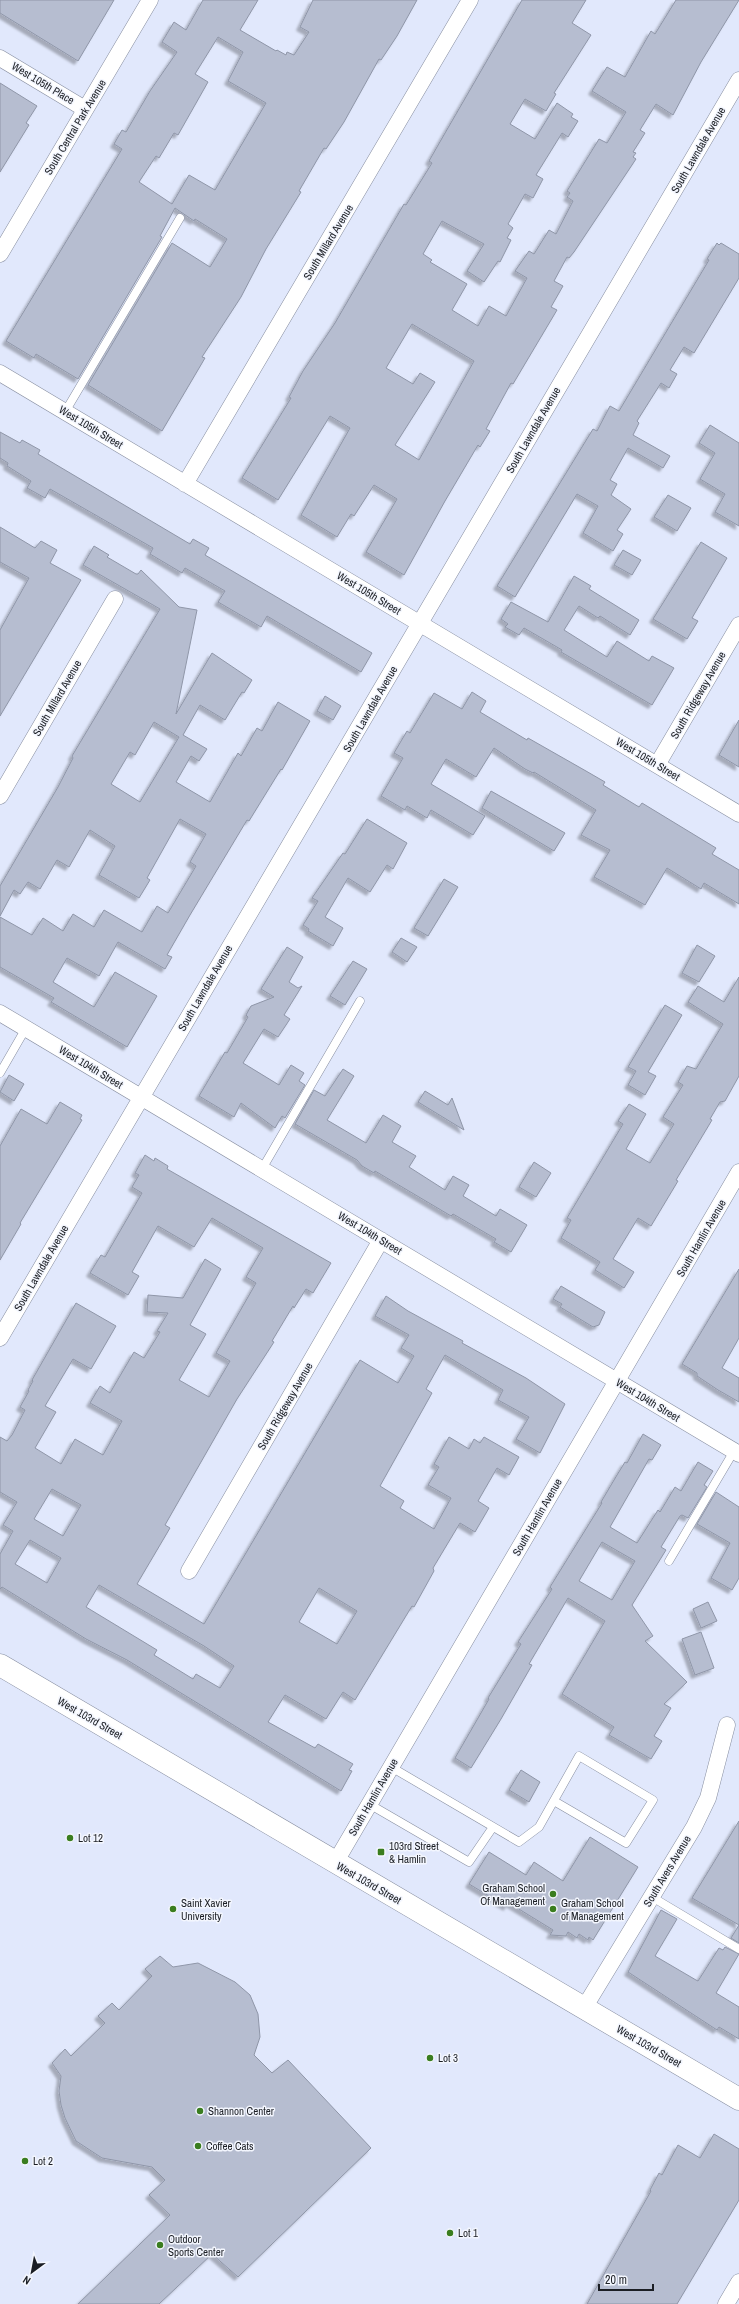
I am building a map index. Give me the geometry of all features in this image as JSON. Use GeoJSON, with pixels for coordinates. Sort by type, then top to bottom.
{"type":"FeatureCollection","features":[{"type":"Feature","properties":{"kind":"main road","name":"West 103rd Street"},"geometry":{"type":"LineString","coordinates":[[0,1665],[739,2099]]}},
{"type":"Feature","properties":{"kind":"street","name":"South Central Park Avenue"},"geometry":{"type":"LineString","coordinates":[[0,254],[150,0]]}},
{"type":"Feature","properties":{"kind":"street","name":"South Millard Avenue"},"geometry":{"type":"LineString","coordinates":[[186,484],[470,0]]}},
{"type":"Feature","properties":{"kind":"street","name":"West 105th Place"},"geometry":{"type":"LineString","coordinates":[[0,58],[86,109]]}},
{"type":"Feature","properties":{"kind":"street","name":"South Lawndale Avenue"},"geometry":{"type":"LineString","coordinates":[[0,1338],[739,80]]}},
{"type":"Feature","properties":{"kind":"street","name":"West 105th Street"},"geometry":{"type":"LineString","coordinates":[[0,373],[739,814]]}},
{"type":"Feature","properties":{"kind":"street","name":"South Millard Avenue"},"geometry":{"type":"LineString","coordinates":[[0,796],[115,599]]}},
{"type":"Feature","properties":{"kind":"street","name":"South Ridgeway Avenue"},"geometry":{"type":"LineString","coordinates":[[657,765],[739,625]]}},
{"type":"Feature","properties":{"kind":"street","name":"West 104th Street"},"geometry":{"type":"LineString","coordinates":[[0,1012],[737,1453]]}},
{"type":"Feature","properties":{"kind":"street","name":"South Hamlin Avenue"},"geometry":{"type":"LineString","coordinates":[[335,1863],[739,1172]]}},
{"type":"Feature","properties":{"kind":"street","name":"South Ridgeway Avenue"},"geometry":{"type":"LineString","coordinates":[[189,1571],[381,1240]]}},
{"type":"Feature","properties":{"kind":"street","name":"South Avers Avenue"},"geometry":{"type":"LineString","coordinates":[[584,2008],[694,1827],[708,1798],[727,1725]]}},
{"type":"Feature","properties":{"kind":"street"},"geometry":{"type":"LineString","coordinates":[[726,2304],[737,2288]]}},
{"type":"Feature","properties":{"kind":"lane"},"geometry":{"type":"LineString","coordinates":[[65,412],[180,218]]}},
{"type":"Feature","properties":{"kind":"lane"},"geometry":{"type":"LineString","coordinates":[[262,1169],[360,1001]]}},
{"type":"Feature","properties":{"kind":"lane"},"geometry":{"type":"LineString","coordinates":[[0,1074],[26,1028]]}},
{"type":"Feature","properties":{"kind":"lane"},"geometry":{"type":"LineString","coordinates":[[669,1561],[737,1453]]}},
{"type":"Feature","properties":{"kind":"lane"},"geometry":{"type":"LineString","coordinates":[[390,1767],[519,1842],[539,1827],[579,1756],[653,1800],[626,1843],[554,1801]]}},
{"type":"Feature","properties":{"kind":"lane"},"geometry":{"type":"LineString","coordinates":[[369,1804],[469,1862],[493,1827]]}},
{"type":"Feature","properties":{"kind":"lane"},"geometry":{"type":"LineString","coordinates":[[652,1897],[739,1949]]}},
{"type":"Feature","properties":{"kind":"building"},"geometry":{"type":"Polygon","coordinates":[[[0,0],[114,0],[78,61],[0,13],[0,0]]]}},
{"type":"Feature","properties":{"kind":"building"},"geometry":{"type":"Polygon","coordinates":[[[203,0],[258,0],[240,30],[276,51],[277,50],[286,55],[287,52],[294,55],[309,32],[300,27],[313,0],[417,0],[397,36],[381,60],[379,59],[344,122],[326,149],[324,148],[299,191],[301,192],[266,249],[241,297],[202,357],[205,358],[162,431],[88,385],[172,243],[210,267],[227,239],[195,219],[194,221],[175,208],[160,236],[162,237],[78,379],[36,354],[34,358],[6,341],[122,149],[114,144],[122,130],[126,132],[150,91],[177,52],[162,42],[174,22],[186,30],[203,0]],[[218,37],[195,74],[208,82],[178,135],[174,133],[159,158],[156,156],[139,182],[172,204],[189,175],[215,190],[266,103],[228,81],[243,52],[218,37]]]}},
{"type":"Feature","properties":{"kind":"building"},"geometry":{"type":"Polygon","coordinates":[[[522,0],[586,0],[572,23],[591,35],[554,93],[556,94],[546,111],[525,99],[510,124],[535,139],[557,103],[573,114],[571,117],[578,121],[568,137],[562,133],[536,175],[543,179],[533,198],[525,194],[508,224],[513,228],[507,238],[511,240],[500,262],[498,261],[484,282],[467,271],[484,244],[442,221],[423,254],[432,260],[430,262],[467,284],[452,310],[478,326],[489,306],[506,316],[527,278],[515,271],[529,251],[534,254],[549,230],[556,234],[573,201],[567,197],[570,193],[567,191],[599,139],[607,143],[626,112],[592,91],[607,67],[625,77],[651,31],[655,34],[676,0],[739,0],[701,62],[673,115],[656,104],[640,130],[645,133],[633,152],[636,153],[633,157],[636,159],[574,252],[569,258],[567,257],[554,281],[563,286],[551,307],[557,310],[513,384],[511,383],[486,429],[490,431],[480,447],[478,445],[404,575],[366,552],[397,499],[374,485],[354,516],[351,514],[337,537],[301,515],[350,428],[330,416],[278,500],[242,478],[291,398],[289,397],[303,371],[335,323],[404,204],[406,205],[432,163],[429,161],[522,0]],[[412,324],[386,368],[413,384],[420,373],[435,382],[395,445],[419,460],[474,361],[412,324]]]}},
{"type":"Feature","properties":{"kind":"building"},"geometry":{"type":"Polygon","coordinates":[[[0,83],[37,106],[26,123],[29,125],[0,172],[0,83]]]}},
{"type":"Feature","properties":{"kind":"building"},"geometry":{"type":"Polygon","coordinates":[[[717,243],[719,245],[721,243],[739,254],[739,278],[694,353],[684,347],[670,370],[677,374],[669,388],[661,383],[637,421],[639,423],[633,435],[670,456],[663,468],[628,448],[610,480],[617,484],[611,495],[631,509],[617,530],[623,534],[613,551],[583,533],[598,506],[577,494],[515,597],[497,586],[593,429],[597,431],[610,406],[619,411],[709,260],[707,259],[717,243]]]}},
{"type":"Feature","properties":{"kind":"building"},"geometry":{"type":"Polygon","coordinates":[[[710,425],[739,443],[739,526],[715,512],[725,494],[700,479],[715,453],[699,443],[710,425]]]}},
{"type":"Feature","properties":{"kind":"building"},"geometry":{"type":"Polygon","coordinates":[[[0,432],[20,443],[22,440],[40,450],[38,454],[190,544],[193,539],[209,548],[205,555],[372,653],[361,672],[267,616],[261,627],[218,602],[225,591],[185,568],[182,573],[150,554],[153,548],[50,489],[45,498],[27,488],[31,481],[7,466],[8,463],[0,458],[0,432]]]}},
{"type":"Feature","properties":{"kind":"building"},"geometry":{"type":"Polygon","coordinates":[[[668,495],[691,508],[677,531],[654,517],[668,495]]]}},
{"type":"Feature","properties":{"kind":"building"},"geometry":{"type":"Polygon","coordinates":[[[0,527],[35,548],[41,541],[57,550],[50,563],[81,580],[0,716],[0,630],[29,578],[0,562],[0,527]]]}},
{"type":"Feature","properties":{"kind":"building"},"geometry":{"type":"Polygon","coordinates":[[[701,542],[727,558],[692,618],[698,621],[687,639],[653,619],[701,542]]]}},
{"type":"Feature","properties":{"kind":"building"},"geometry":{"type":"Polygon","coordinates":[[[94,546],[109,555],[107,557],[136,574],[138,574],[141,570],[179,607],[197,610],[176,714],[212,653],[252,680],[244,693],[242,692],[225,720],[200,705],[183,735],[207,749],[199,761],[191,756],[176,782],[210,802],[238,753],[241,756],[257,728],[262,731],[278,702],[310,721],[282,770],[281,769],[249,821],[247,820],[190,915],[167,955],[172,957],[165,969],[118,942],[99,976],[67,958],[53,982],[94,1007],[115,972],[157,996],[127,1047],[51,1002],[54,998],[0,967],[0,917],[32,935],[43,918],[63,931],[73,914],[94,927],[104,910],[142,932],[157,906],[168,913],[196,866],[190,862],[206,834],[180,819],[147,878],[150,880],[139,898],[99,875],[115,846],[90,830],[69,867],[57,860],[40,889],[28,882],[20,894],[14,890],[0,916],[0,886],[58,787],[73,758],[72,756],[160,609],[83,565],[94,546]],[[154,722],[135,755],[130,752],[111,784],[140,802],[179,737],[154,722]]]}},
{"type":"Feature","properties":{"kind":"building"},"geometry":{"type":"Polygon","coordinates":[[[623,550],[641,560],[632,575],[614,565],[623,550]]]}},
{"type":"Feature","properties":{"kind":"building"},"geometry":{"type":"Polygon","coordinates":[[[574,576],[591,586],[589,589],[639,620],[630,635],[600,616],[598,618],[579,606],[564,630],[607,657],[617,641],[649,661],[652,656],[674,668],[652,705],[561,652],[562,650],[524,628],[519,635],[505,627],[508,624],[501,619],[511,602],[548,622],[574,576]]]}},
{"type":"Feature","properties":{"kind":"building"},"geometry":{"type":"Polygon","coordinates":[[[472,692],[486,701],[480,712],[527,740],[528,738],[605,782],[603,785],[639,807],[642,803],[716,848],[712,854],[739,870],[739,904],[704,883],[701,889],[667,868],[645,905],[594,877],[610,850],[581,835],[596,810],[534,772],[533,773],[525,769],[494,748],[476,777],[446,759],[431,784],[485,816],[473,835],[431,810],[427,818],[407,806],[405,810],[381,796],[403,758],[394,753],[407,731],[410,733],[434,693],[462,709],[472,692]]]}},
{"type":"Feature","properties":{"kind":"building"},"geometry":{"type":"Polygon","coordinates":[[[325,696],[341,706],[333,720],[317,711],[325,696]]]}},
{"type":"Feature","properties":{"kind":"building"},"geometry":{"type":"Polygon","coordinates":[[[739,720],[739,767],[719,755],[739,720]]]}},
{"type":"Feature","properties":{"kind":"building"},"geometry":{"type":"Polygon","coordinates":[[[491,791],[565,833],[554,851],[482,808],[491,791]]]}},
{"type":"Feature","properties":{"kind":"building"},"geometry":{"type":"Polygon","coordinates":[[[367,819],[407,843],[393,869],[387,865],[370,892],[348,878],[325,917],[343,928],[333,946],[308,931],[309,929],[303,925],[318,901],[312,898],[343,853],[345,854],[367,819]]]}},
{"type":"Feature","properties":{"kind":"building"},"geometry":{"type":"Polygon","coordinates":[[[444,879],[458,887],[428,936],[414,928],[444,879]]]}},
{"type":"Feature","properties":{"kind":"building"},"geometry":{"type":"Polygon","coordinates":[[[401,938],[417,947],[407,962],[392,952],[401,938]]]}},
{"type":"Feature","properties":{"kind":"building"},"geometry":{"type":"Polygon","coordinates":[[[697,945],[715,956],[699,982],[682,973],[697,945]]]}},
{"type":"Feature","properties":{"kind":"building"},"geometry":{"type":"Polygon","coordinates":[[[287,947],[303,957],[289,982],[298,988],[302,986],[284,1015],[290,1019],[278,1037],[264,1029],[243,1063],[279,1085],[291,1065],[304,1073],[299,1081],[305,1085],[285,1118],[282,1116],[275,1128],[241,1103],[234,1117],[199,1096],[248,1017],[246,1015],[251,1006],[274,997],[261,989],[287,947]]]}},
{"type":"Feature","properties":{"kind":"building"},"geometry":{"type":"Polygon","coordinates":[[[353,961],[367,969],[345,1005],[330,996],[353,961]]]}},
{"type":"Feature","properties":{"kind":"building"},"geometry":{"type":"Polygon","coordinates":[[[739,977],[739,1076],[725,1101],[720,1102],[710,1119],[712,1120],[676,1180],[678,1181],[651,1226],[638,1218],[613,1259],[634,1272],[624,1288],[595,1270],[600,1262],[561,1238],[571,1220],[567,1218],[623,1124],[618,1121],[629,1104],[646,1114],[626,1149],[650,1163],[674,1124],[663,1117],[683,1085],[678,1082],[687,1066],[696,1069],[723,1024],[688,1002],[698,986],[724,1002],[739,977]]]}},
{"type":"Feature","properties":{"kind":"building"},"geometry":{"type":"Polygon","coordinates":[[[665,1005],[682,1015],[648,1072],[656,1076],[645,1095],[628,1085],[636,1071],[628,1067],[665,1005]]]}},
{"type":"Feature","properties":{"kind":"building"},"geometry":{"type":"Polygon","coordinates":[[[343,1069],[354,1076],[327,1120],[366,1143],[383,1115],[401,1126],[392,1142],[416,1156],[409,1167],[445,1190],[453,1176],[469,1185],[463,1196],[496,1216],[500,1209],[527,1225],[511,1252],[494,1242],[496,1239],[453,1214],[451,1216],[375,1171],[374,1173],[362,1166],[357,1160],[295,1124],[314,1090],[325,1096],[343,1069]]]}},
{"type":"Feature","properties":{"kind":"building"},"geometry":{"type":"Polygon","coordinates":[[[9,1075],[24,1084],[14,1101],[0,1092],[9,1075]]]}},
{"type":"Feature","properties":{"kind":"building"},"geometry":{"type":"Polygon","coordinates":[[[425,1091],[448,1105],[452,1098],[464,1130],[418,1102],[425,1091]]]}},
{"type":"Feature","properties":{"kind":"building"},"geometry":{"type":"Polygon","coordinates":[[[60,1102],[82,1115],[80,1119],[82,1120],[20,1223],[21,1224],[0,1260],[0,1146],[21,1109],[47,1124],[60,1102]]]}},
{"type":"Feature","properties":{"kind":"building"},"geometry":{"type":"Polygon","coordinates":[[[145,1155],[154,1161],[155,1158],[168,1166],[167,1169],[331,1263],[313,1293],[306,1289],[294,1308],[293,1306],[272,1341],[274,1342],[237,1399],[165,1525],[170,1528],[137,1584],[204,1624],[360,1360],[398,1383],[414,1356],[401,1348],[409,1335],[375,1316],[386,1296],[408,1311],[463,1341],[462,1343],[526,1378],[565,1404],[540,1453],[516,1439],[529,1417],[498,1400],[503,1390],[445,1355],[426,1389],[432,1393],[380,1486],[404,1501],[400,1508],[434,1529],[451,1498],[428,1485],[439,1467],[434,1464],[449,1437],[469,1449],[474,1439],[480,1443],[484,1437],[519,1457],[509,1475],[497,1468],[478,1501],[489,1508],[475,1532],[460,1523],[433,1568],[434,1571],[414,1607],[412,1606],[355,1700],[343,1692],[326,1719],[285,1695],[268,1722],[315,1748],[318,1744],[353,1764],[349,1770],[352,1771],[341,1791],[127,1660],[86,1639],[2,1587],[0,1589],[0,1554],[13,1531],[3,1525],[17,1502],[0,1492],[0,1437],[7,1441],[12,1435],[25,1410],[20,1407],[29,1391],[28,1390],[33,1381],[32,1380],[76,1303],[116,1326],[91,1369],[73,1359],[45,1406],[56,1412],[35,1448],[61,1464],[75,1439],[103,1455],[122,1421],[90,1403],[100,1386],[110,1393],[134,1352],[144,1358],[160,1332],[157,1331],[168,1313],[147,1312],[148,1295],[183,1298],[205,1259],[221,1269],[190,1325],[206,1334],[179,1380],[209,1397],[230,1361],[216,1353],[256,1283],[246,1277],[263,1248],[212,1218],[194,1247],[158,1226],[132,1272],[139,1276],[128,1295],[90,1273],[101,1255],[105,1257],[142,1193],[132,1187],[139,1175],[135,1173],[145,1155]],[[52,1489],[34,1519],[63,1536],[81,1505],[52,1489]],[[30,1540],[15,1564],[47,1583],[61,1558],[30,1540]],[[99,1585],[86,1607],[157,1650],[154,1655],[193,1679],[196,1674],[220,1688],[234,1666],[204,1646],[99,1585]],[[319,1588],[299,1622],[337,1644],[357,1611],[319,1588]]]}},
{"type":"Feature","properties":{"kind":"building"},"geometry":{"type":"Polygon","coordinates":[[[534,1162],[551,1173],[536,1197],[519,1187],[534,1162]]]}},
{"type":"Feature","properties":{"kind":"building"},"geometry":{"type":"Polygon","coordinates":[[[739,1269],[739,1338],[722,1368],[739,1378],[739,1402],[697,1376],[697,1373],[682,1364],[739,1269]]]}},
{"type":"Feature","properties":{"kind":"building"},"geometry":{"type":"Polygon","coordinates":[[[561,1286],[605,1312],[599,1325],[593,1327],[560,1307],[562,1304],[553,1299],[561,1286]]]}},
{"type":"Feature","properties":{"kind":"building"},"geometry":{"type":"Polygon","coordinates":[[[643,1434],[661,1445],[652,1460],[649,1459],[610,1527],[637,1543],[658,1510],[660,1512],[675,1487],[681,1491],[698,1462],[713,1471],[704,1485],[707,1487],[688,1518],[682,1515],[680,1516],[661,1547],[666,1550],[632,1605],[653,1636],[645,1641],[687,1682],[664,1704],[671,1708],[654,1736],[662,1741],[651,1759],[609,1735],[614,1727],[562,1694],[605,1621],[568,1598],[529,1664],[532,1665],[471,1768],[455,1758],[489,1699],[488,1698],[521,1644],[518,1642],[552,1589],[550,1587],[602,1503],[601,1502],[625,1462],[627,1463],[643,1434]],[[602,1542],[579,1581],[612,1600],[635,1561],[602,1542]]]}},
{"type":"Feature","properties":{"kind":"building"},"geometry":{"type":"Polygon","coordinates":[[[716,1492],[739,1507],[739,1578],[732,1590],[711,1578],[730,1543],[697,1524],[716,1492]]]}},
{"type":"Feature","properties":{"kind":"building"},"geometry":{"type":"Polygon","coordinates":[[[708,1602],[717,1621],[701,1628],[693,1609],[708,1602]]]}},
{"type":"Feature","properties":{"kind":"building"},"geometry":{"type":"Polygon","coordinates":[[[701,1632],[714,1668],[695,1675],[682,1639],[701,1632]]]}},
{"type":"Feature","properties":{"kind":"building"},"geometry":{"type":"Polygon","coordinates":[[[521,1770],[540,1782],[529,1802],[509,1790],[521,1770]]]}},
{"type":"Feature","properties":{"kind":"building"},"geometry":{"type":"Polygon","coordinates":[[[739,1821],[739,1925],[692,1898],[739,1821]]]}},
{"type":"Feature","properties":{"kind":"building","name":"Graham School Of Management"},"geometry":{"type":"Polygon","coordinates":[[[590,1837],[638,1867],[593,1940],[589,1937],[588,1940],[579,1934],[577,1938],[568,1932],[566,1936],[550,1935],[553,1930],[509,1903],[507,1907],[469,1884],[489,1852],[526,1875],[534,1862],[563,1881],[590,1837]]]}},
{"type":"Feature","properties":{"kind":"building"},"geometry":{"type":"Polygon","coordinates":[[[661,1910],[677,1919],[655,1956],[696,1980],[698,1981],[719,1948],[723,1950],[725,1947],[739,1954],[716,1993],[739,2007],[739,2039],[719,2027],[717,2030],[628,1972],[661,1910]]]}},
{"type":"Feature","properties":{"kind":"building"},"geometry":{"type":"Polygon","coordinates":[[[739,1925],[739,1943],[731,1938],[739,1925]]]}},
{"type":"Feature","properties":{"kind":"building","name":"Shannon Center"},"geometry":{"type":"Polygon","coordinates":[[[160,1956],[173,1967],[198,1963],[235,1982],[250,1995],[258,2014],[260,2037],[254,2055],[272,2073],[288,2060],[371,2148],[238,2277],[212,2254],[159,2304],[78,2304],[170,2215],[149,2195],[165,2180],[152,2167],[102,2158],[76,2141],[65,2118],[61,2105],[59,2091],[61,2076],[52,2063],[65,2049],[71,2056],[105,2023],[98,2016],[112,2003],[119,2010],[152,1976],[145,1969],[160,1956]]]}},
{"type":"Feature","properties":{"kind":"building"},"geometry":{"type":"Polygon","coordinates":[[[714,2134],[739,2149],[739,2200],[677,2304],[587,2304],[651,2191],[650,2190],[659,2173],[662,2175],[678,2145],[700,2158],[714,2134]]]}},
{"type":"Feature","properties":{"kind":"place","name":"Lot 12"},"geometry":{"type":"Point","coordinates":[70,1838]}},
{"type":"Feature","properties":{"kind":"place","name":"103rd Street & Hamlin"},"geometry":{"type":"Point","coordinates":[381,1852]}},
{"type":"Feature","properties":{"kind":"place","name":"Graham School Of Management"},"geometry":{"type":"Point","coordinates":[553,1894]}},
{"type":"Feature","properties":{"kind":"place","name":"Saint Xavier University"},"geometry":{"type":"Point","coordinates":[173,1909]}},
{"type":"Feature","properties":{"kind":"place","name":"Graham School of Management"},"geometry":{"type":"Point","coordinates":[553,1909]}},
{"type":"Feature","properties":{"kind":"place","name":"Lot 3"},"geometry":{"type":"Point","coordinates":[430,2058]}},
{"type":"Feature","properties":{"kind":"place","name":"Shannon Center"},"geometry":{"type":"Point","coordinates":[200,2111]}},
{"type":"Feature","properties":{"kind":"place","name":"Coffee Cats"},"geometry":{"type":"Point","coordinates":[198,2146]}},
{"type":"Feature","properties":{"kind":"place","name":"Lot 2"},"geometry":{"type":"Point","coordinates":[25,2161]}},
{"type":"Feature","properties":{"kind":"place","name":"Lot 1"},"geometry":{"type":"Point","coordinates":[450,2233]}},
{"type":"Feature","properties":{"kind":"place","name":"Outdoor Sports Center"},"geometry":{"type":"Point","coordinates":[160,2245]}}]}
